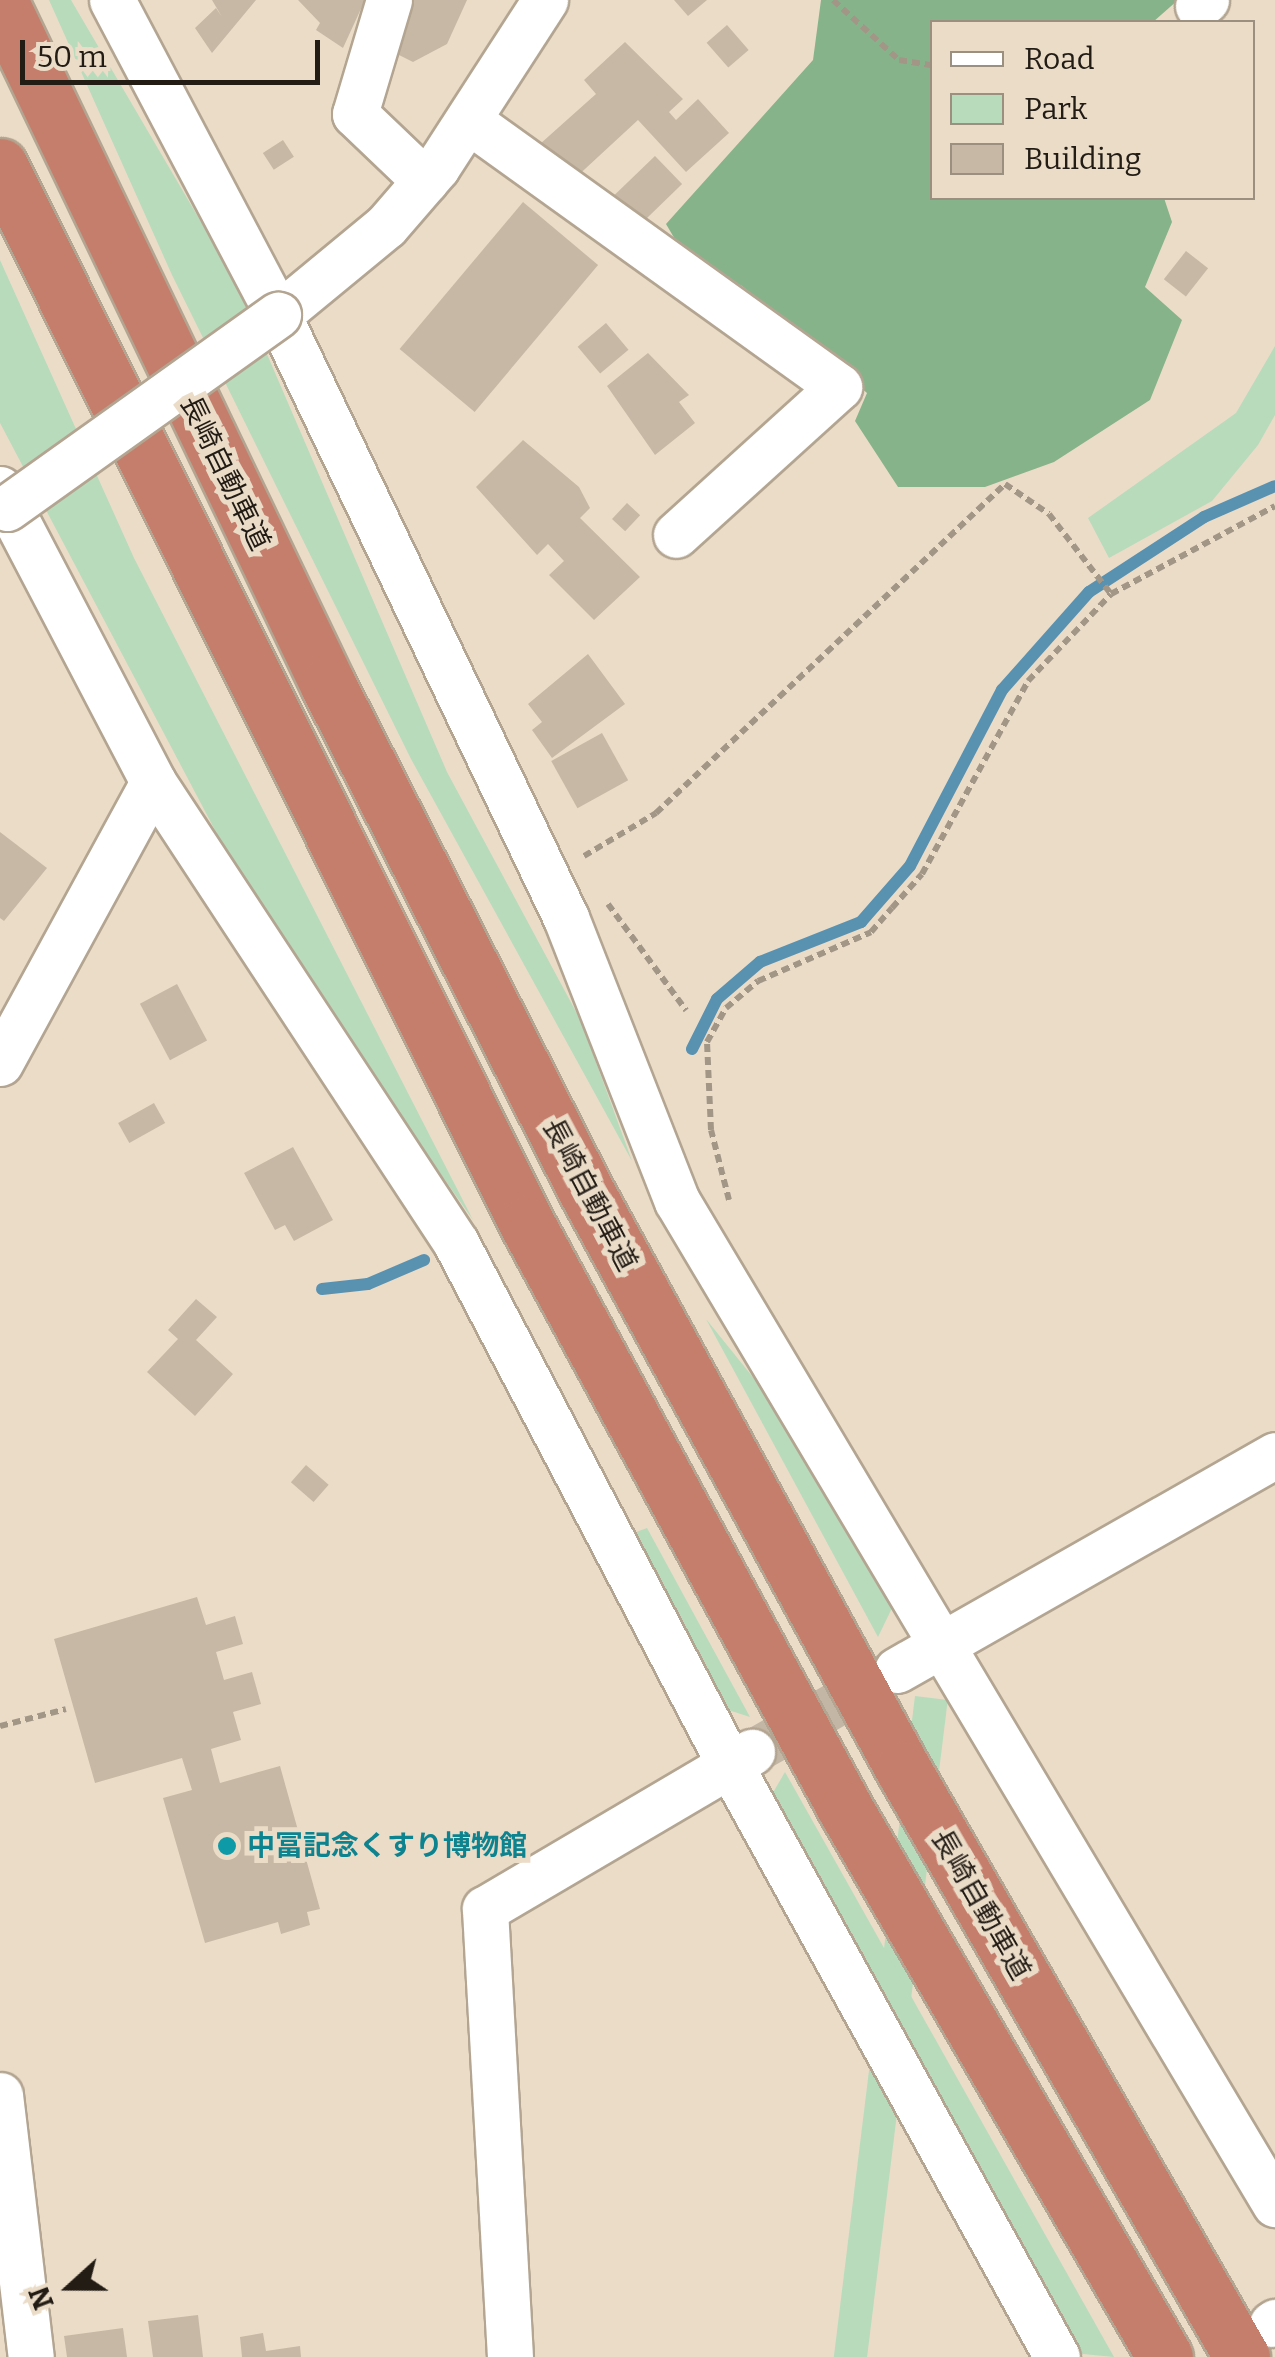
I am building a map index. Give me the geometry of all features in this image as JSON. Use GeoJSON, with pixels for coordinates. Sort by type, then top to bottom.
{"type":"FeatureCollection","features":[{"type":"Feature","properties":{"kind":"highway","name":"長崎自動車道"},"geometry":{"type":"LineString","coordinates":[[0,1],[328,685],[585,1189],[903,1769],[1263,2334]]}},
{"type":"Feature","properties":{"kind":"highway"},"geometry":{"type":"LineString","coordinates":[[0,166],[527,1224],[846,1810],[1164,2357]]}},
{"type":"Feature","properties":{"kind":"street"},"geometry":{"type":"LineString","coordinates":[[112,0],[278,315],[566,918],[677,1201],[1275,2204]]}},
{"type":"Feature","properties":{"kind":"street"},"geometry":{"type":"LineString","coordinates":[[389,0],[355,114],[425,181]]}},
{"type":"Feature","properties":{"kind":"street"},"geometry":{"type":"LineString","coordinates":[[544,0],[472,123],[425,181],[278,315],[2,504],[153,782],[456,1243],[742,1760],[1058,2357]]}},
{"type":"Feature","properties":{"kind":"street"},"geometry":{"type":"LineString","coordinates":[[472,123],[840,387],[676,535]]}},
{"type":"Feature","properties":{"kind":"street"},"geometry":{"type":"LineString","coordinates":[[0,1063],[153,782]]}},
{"type":"Feature","properties":{"kind":"street"},"geometry":{"type":"LineString","coordinates":[[897,1670],[1275,1455]]}},
{"type":"Feature","properties":{"kind":"street"},"geometry":{"type":"LineString","coordinates":[[510,2357],[485,1909],[742,1760]]}},
{"type":"Feature","properties":{"kind":"street"},"geometry":{"type":"LineString","coordinates":[[0,2095],[31,2357]]}},
{"type":"Feature","properties":{"kind":"path"},"geometry":{"type":"LineString","coordinates":[[833,0],[899,60],[930,65]]}},
{"type":"Feature","properties":{"kind":"path"},"geometry":{"type":"LineString","coordinates":[[576,861],[656,813],[1004,484],[1050,514],[1111,594]]}},
{"type":"Feature","properties":{"kind":"path"},"geometry":{"type":"LineString","coordinates":[[735,1220],[711,1130],[706,1042],[726,1008],[758,981],[871,932],[922,874],[1028,681],[1111,594],[1275,506]]}},
{"type":"Feature","properties":{"kind":"path"},"geometry":{"type":"LineString","coordinates":[[0,1726],[66,1709]]}},
{"type":"Feature","properties":{"kind":"green space"},"geometry":{"type":"Polygon","coordinates":[[[49,0],[71,0],[235,280],[447,772],[581,1021],[632,1161],[411,759],[172,275],[49,0]]]}},
{"type":"Feature","properties":{"kind":"green space"},"geometry":{"type":"Polygon","coordinates":[[[821,0],[1178,0],[1155,20],[930,20],[930,200],[1165,200],[1172,222],[1145,287],[1182,320],[1150,400],[1054,462],[985,487],[898,487],[855,421],[867,393],[742,286],[686,258],[666,224],[813,60],[821,0]]]}},
{"type":"Feature","properties":{"kind":"green space"},"geometry":{"type":"Polygon","coordinates":[[[0,260],[134,558],[473,1220],[262,919],[0,423],[0,260]]]}},
{"type":"Feature","properties":{"kind":"green space"},"geometry":{"type":"Polygon","coordinates":[[[1275,346],[1275,415],[1258,445],[1212,501],[1109,558],[1088,518],[1236,413],[1275,346]]]}},
{"type":"Feature","properties":{"kind":"green space"},"geometry":{"type":"Polygon","coordinates":[[[706,1319],[785,1417],[892,1608],[878,1637],[706,1319]]]}},
{"type":"Feature","properties":{"kind":"green space"},"geometry":{"type":"Polygon","coordinates":[[[647,1528],[750,1717],[713,1705],[628,1535],[647,1528]]]}},
{"type":"Feature","properties":{"kind":"green space"},"geometry":{"type":"Polygon","coordinates":[[[915,1696],[948,1700],[867,2357],[834,2357],[915,1696]]]}},
{"type":"Feature","properties":{"kind":"green space"},"geometry":{"type":"Polygon","coordinates":[[[785,1772],[1114,2357],[1073,2353],[771,1796],[785,1772]]]}},
{"type":"Feature","properties":{"kind":"building"},"geometry":{"type":"Polygon","coordinates":[[[212,0],[256,0],[212,53],[195,28],[216,8],[222,17],[212,0]]]}},
{"type":"Feature","properties":{"kind":"building"},"geometry":{"type":"Polygon","coordinates":[[[298,0],[365,0],[343,48],[316,30],[320,23],[298,0]]]}},
{"type":"Feature","properties":{"kind":"building"},"geometry":{"type":"Polygon","coordinates":[[[412,0],[467,0],[447,44],[413,62],[389,50],[412,0]]]}},
{"type":"Feature","properties":{"kind":"building"},"geometry":{"type":"Polygon","coordinates":[[[674,0],[707,0],[688,16],[674,0]]]}},
{"type":"Feature","properties":{"kind":"building"},"geometry":{"type":"Polygon","coordinates":[[[727,25],[749,50],[728,68],[707,43],[727,25]]]}},
{"type":"Feature","properties":{"kind":"building"},"geometry":{"type":"Polygon","coordinates":[[[625,42],[683,99],[669,112],[676,120],[698,99],[729,133],[686,172],[638,120],[572,181],[540,144],[596,94],[584,80],[625,42]]]}},
{"type":"Feature","properties":{"kind":"building"},"geometry":{"type":"Polygon","coordinates":[[[283,140],[294,157],[274,170],[263,153],[283,140]]]}},
{"type":"Feature","properties":{"kind":"building"},"geometry":{"type":"Polygon","coordinates":[[[655,156],[682,184],[641,224],[614,196],[655,156]]]}},
{"type":"Feature","properties":{"kind":"building"},"geometry":{"type":"Polygon","coordinates":[[[523,202],[598,265],[475,412],[400,349],[523,202]]]}},
{"type":"Feature","properties":{"kind":"building"},"geometry":{"type":"Polygon","coordinates":[[[1186,251],[1208,268],[1186,297],[1164,279],[1186,251]]]}},
{"type":"Feature","properties":{"kind":"building"},"geometry":{"type":"Polygon","coordinates":[[[606,323],[628,350],[600,374],[578,347],[606,323]]]}},
{"type":"Feature","properties":{"kind":"building"},"geometry":{"type":"Polygon","coordinates":[[[648,353],[689,395],[679,402],[695,423],[655,455],[607,386],[648,353]]]}},
{"type":"Feature","properties":{"kind":"building"},"geometry":{"type":"Polygon","coordinates":[[[523,440],[579,487],[590,508],[580,518],[640,577],[594,620],[549,575],[564,561],[548,544],[537,555],[476,487],[523,440]]]}},
{"type":"Feature","properties":{"kind":"building"},"geometry":{"type":"Polygon","coordinates":[[[627,503],[640,515],[625,531],[612,519],[627,503]]]}},
{"type":"Feature","properties":{"kind":"building"},"geometry":{"type":"Polygon","coordinates":[[[588,654],[625,704],[552,758],[532,730],[542,722],[528,704],[588,654]]]}},
{"type":"Feature","properties":{"kind":"building"},"geometry":{"type":"Polygon","coordinates":[[[602,733],[628,780],[577,808],[551,761],[602,733]]]}},
{"type":"Feature","properties":{"kind":"building"},"geometry":{"type":"Polygon","coordinates":[[[0,832],[47,868],[4,921],[0,918],[0,832]]]}},
{"type":"Feature","properties":{"kind":"building"},"geometry":{"type":"Polygon","coordinates":[[[177,984],[207,1041],[170,1060],[140,1004],[177,984]]]}},
{"type":"Feature","properties":{"kind":"building"},"geometry":{"type":"Polygon","coordinates":[[[154,1103],[165,1123],[129,1143],[118,1123],[154,1103]]]}},
{"type":"Feature","properties":{"kind":"building"},"geometry":{"type":"Polygon","coordinates":[[[293,1147],[333,1220],[294,1241],[285,1225],[275,1230],[244,1173],[293,1147]]]}},
{"type":"Feature","properties":{"kind":"building"},"geometry":{"type":"Polygon","coordinates":[[[196,1299],[217,1317],[196,1340],[233,1374],[195,1416],[147,1372],[178,1339],[168,1330],[196,1299]]]}},
{"type":"Feature","properties":{"kind":"building"},"geometry":{"type":"Polygon","coordinates":[[[306,1465],[329,1485],[314,1502],[291,1482],[306,1465]]]}},
{"type":"Feature","properties":{"kind":"building"},"geometry":{"type":"Polygon","coordinates":[[[197,1597],[206,1625],[235,1616],[243,1644],[216,1652],[224,1680],[252,1672],[261,1704],[233,1712],[241,1740],[211,1749],[220,1783],[280,1766],[320,1909],[307,1912],[310,1925],[281,1934],[278,1922],[205,1943],[163,1798],[192,1790],[182,1758],[95,1783],[54,1639],[197,1597]]]}},
{"type":"Feature","properties":{"kind":"building"},"geometry":{"type":"Polygon","coordinates":[[[198,2315],[203,2357],[153,2357],[148,2321],[198,2315]]]}},
{"type":"Feature","properties":{"kind":"building"},"geometry":{"type":"Polygon","coordinates":[[[123,2328],[127,2357],[67,2357],[64,2336],[123,2328]]]}},
{"type":"Feature","properties":{"kind":"building"},"geometry":{"type":"Polygon","coordinates":[[[263,2333],[266,2351],[300,2346],[301,2357],[242,2357],[240,2337],[263,2333]]]}},
{"type":"Feature","properties":{"kind":"waterway"},"geometry":{"type":"LineString","coordinates":[[692,1049],[717,999],[760,962],[861,922],[910,866],[1002,690],[1089,592],[1204,517],[1275,486]]}},
{"type":"Feature","properties":{"kind":"waterway"},"geometry":{"type":"LineString","coordinates":[[322,1289],[368,1284],[424,1260]]}},
{"type":"Feature","properties":{"kind":"tunnel"},"geometry":{"type":"LineString","coordinates":[[752,1752],[889,1674]]}},
{"type":"Feature","properties":{"kind":"place","name":"中冨記念くすり博物館"},"geometry":{"type":"Point","coordinates":[227,1846]}}]}
